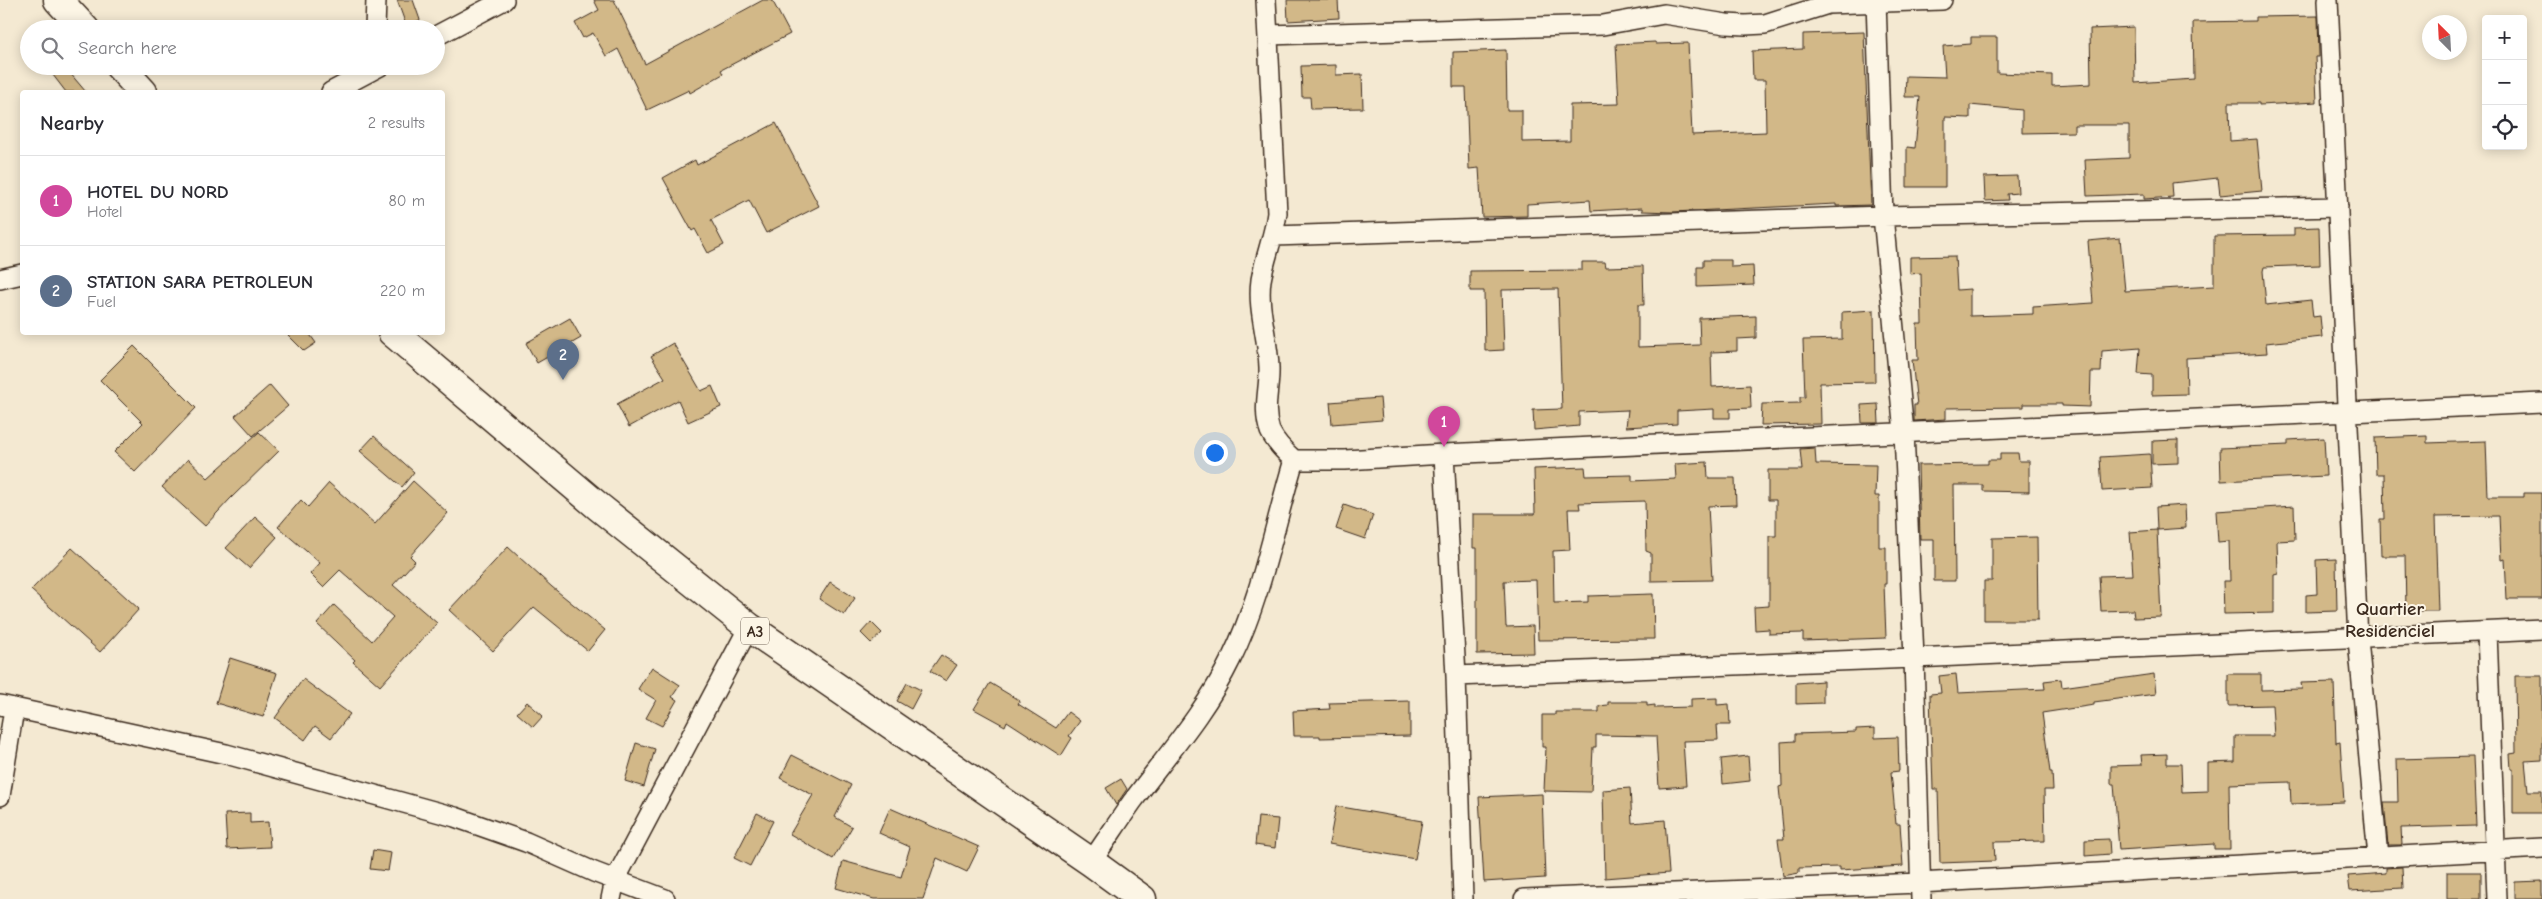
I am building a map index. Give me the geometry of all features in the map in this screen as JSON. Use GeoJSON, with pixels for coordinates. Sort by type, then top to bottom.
{"type":"FeatureCollection","features":[{"type":"Feature","properties":{"kind":"highway"},"geometry":{"type":"LineString","coordinates":[[58,0],[77,20]]}},
{"type":"Feature","properties":{"kind":"highway"},"geometry":{"type":"LineString","coordinates":[[127,75],[141,90]]}},
{"type":"Feature","properties":{"kind":"highway","name":"A3"},"geometry":{"type":"LineString","coordinates":[[396,335],[599,507],[749,627],[1142,899]]}},
{"type":"Feature","properties":{"kind":"street"},"geometry":{"type":"LineString","coordinates":[[375,20],[376,0]]}},
{"type":"Feature","properties":{"kind":"street"},"geometry":{"type":"LineString","coordinates":[[445,31],[504,0]]}},
{"type":"Feature","properties":{"kind":"street"},"geometry":{"type":"LineString","coordinates":[[1266,0],[1276,182],[1274,236],[1265,263],[1260,295],[1267,338],[1269,369],[1266,416],[1271,433],[1282,449],[1294,460],[1345,460],[2542,403]]}},
{"type":"Feature","properties":{"kind":"street"},"geometry":{"type":"LineString","coordinates":[[1268,36],[1603,25],[1664,14],[1745,25],[1778,20],[1828,4],[1942,0]]}},
{"type":"Feature","properties":{"kind":"street"},"geometry":{"type":"LineString","coordinates":[[2328,0],[2358,639],[2378,857]]}},
{"type":"Feature","properties":{"kind":"street"},"geometry":{"type":"LineString","coordinates":[[1876,1],[1883,216],[1904,432],[1914,658],[1920,891]]}},
{"type":"Feature","properties":{"kind":"street"},"geometry":{"type":"LineString","coordinates":[[335,90],[362,75]]}},
{"type":"Feature","properties":{"kind":"street"},"geometry":{"type":"LineString","coordinates":[[1274,236],[1883,216],[2338,207]]}},
{"type":"Feature","properties":{"kind":"street"},"geometry":{"type":"LineString","coordinates":[[0,279],[20,274]]}},
{"type":"Feature","properties":{"kind":"street"},"geometry":{"type":"LineString","coordinates":[[1444,454],[1456,676],[1463,899]]}},
{"type":"Feature","properties":{"kind":"street"},"geometry":{"type":"LineString","coordinates":[[1091,862],[1132,803],[1182,738],[1215,689],[1232,658],[1253,606],[1294,460]]}},
{"type":"Feature","properties":{"kind":"street"},"geometry":{"type":"LineString","coordinates":[[611,899],[614,880],[749,627]]}},
{"type":"Feature","properties":{"kind":"street"},"geometry":{"type":"LineString","coordinates":[[1456,676],[2358,639],[2542,629]]}},
{"type":"Feature","properties":{"kind":"street"},"geometry":{"type":"LineString","coordinates":[[2487,632],[2497,899]]}},
{"type":"Feature","properties":{"kind":"street"},"geometry":{"type":"LineString","coordinates":[[0,796],[7,707],[226,754],[398,800],[455,817],[526,842],[614,880],[665,899]]}},
{"type":"Feature","properties":{"kind":"street"},"geometry":{"type":"LineString","coordinates":[[1524,899],[1920,891],[2378,857],[2542,848]]}},
{"type":"Feature","properties":{"kind":"building"},"geometry":{"type":"Polygon","coordinates":[[[397,0],[413,0],[420,20],[404,20],[397,0]]]}},
{"type":"Feature","properties":{"kind":"building"},"geometry":{"type":"Polygon","coordinates":[[[594,0],[614,0],[645,64],[763,0],[772,0],[790,34],[721,70],[723,74],[690,93],[689,90],[647,110],[618,49],[606,56],[593,33],[583,38],[575,23],[599,10],[594,0]]]}},
{"type":"Feature","properties":{"kind":"building"},"geometry":{"type":"Polygon","coordinates":[[[1287,0],[1338,0],[1339,18],[1288,21],[1287,0]]]}},
{"type":"Feature","properties":{"kind":"building"},"geometry":{"type":"Polygon","coordinates":[[[2318,16],[2319,57],[2315,57],[2317,102],[2259,105],[2259,103],[2229,103],[2230,141],[2257,139],[2262,191],[2220,195],[2218,178],[2172,183],[2173,197],[2144,199],[2144,194],[2087,196],[2085,160],[2129,158],[2129,125],[2074,125],[2074,132],[2022,133],[2022,110],[1970,105],[1970,118],[1945,117],[1945,187],[1907,187],[1907,147],[1915,148],[1920,97],[1905,97],[1906,76],[1945,77],[1943,46],[1971,44],[1971,37],[1997,37],[1997,73],[2052,75],[2052,86],[2091,84],[2090,29],[2134,27],[2135,83],[2194,79],[2193,22],[2256,21],[2256,17],[2318,16]]]}},
{"type":"Feature","properties":{"kind":"building"},"geometry":{"type":"Polygon","coordinates":[[[1864,32],[1871,205],[1836,206],[1836,204],[1673,212],[1642,211],[1642,208],[1591,211],[1590,200],[1527,204],[1527,216],[1482,217],[1479,168],[1469,169],[1466,87],[1453,87],[1453,52],[1506,50],[1507,110],[1522,110],[1522,142],[1570,141],[1570,105],[1619,104],[1616,44],[1655,42],[1656,44],[1688,43],[1692,135],[1766,132],[1765,80],[1753,80],[1752,51],[1803,49],[1803,34],[1864,32]]]}},
{"type":"Feature","properties":{"kind":"building"},"geometry":{"type":"Polygon","coordinates":[[[1336,65],[1336,75],[1362,74],[1363,108],[1311,109],[1310,97],[1302,97],[1301,66],[1336,65]]]}},
{"type":"Feature","properties":{"kind":"building"},"geometry":{"type":"Polygon","coordinates":[[[53,75],[72,75],[84,90],[64,90],[53,75]]]}},
{"type":"Feature","properties":{"kind":"building"},"geometry":{"type":"Polygon","coordinates":[[[776,123],[819,206],[766,233],[749,200],[711,220],[724,245],[708,253],[695,229],[692,231],[663,178],[695,160],[697,165],[776,123]]]}},
{"type":"Feature","properties":{"kind":"building"},"geometry":{"type":"Polygon","coordinates":[[[2017,176],[2018,193],[2007,194],[2008,200],[1985,201],[1984,177],[2017,176]]]}},
{"type":"Feature","properties":{"kind":"building"},"geometry":{"type":"Polygon","coordinates":[[[2319,227],[2320,265],[2264,267],[2263,271],[2266,305],[2311,300],[2313,317],[2320,316],[2322,337],[2266,343],[2267,353],[2186,358],[2187,394],[2152,395],[2152,375],[2138,374],[2140,348],[2102,351],[2101,372],[2091,372],[2090,407],[2062,406],[2062,404],[2023,404],[2023,407],[1946,408],[1946,419],[1914,421],[1914,405],[1917,405],[1912,360],[1918,360],[1917,324],[1922,324],[1921,273],[1910,274],[1910,257],[1955,256],[1957,290],[1970,289],[1970,316],[2033,314],[2033,307],[2093,303],[2088,241],[2120,238],[2125,291],[2214,286],[2214,236],[2294,235],[2294,228],[2319,227]]]}},
{"type":"Feature","properties":{"kind":"building"},"geometry":{"type":"Polygon","coordinates":[[[1703,260],[1731,260],[1731,267],[1753,266],[1754,285],[1697,287],[1697,267],[1703,267],[1703,260]]]}},
{"type":"Feature","properties":{"kind":"building"},"geometry":{"type":"Polygon","coordinates":[[[1582,262],[1605,262],[1606,267],[1643,266],[1644,305],[1638,305],[1638,347],[1700,345],[1699,318],[1756,316],[1756,338],[1737,339],[1737,351],[1711,352],[1712,387],[1750,385],[1751,408],[1730,409],[1730,418],[1714,418],[1714,409],[1677,411],[1677,424],[1626,427],[1628,410],[1579,412],[1579,426],[1534,430],[1533,410],[1562,409],[1558,289],[1502,290],[1504,350],[1485,351],[1484,291],[1470,291],[1470,271],[1582,270],[1582,262]]]}},
{"type":"Feature","properties":{"kind":"building"},"geometry":{"type":"Polygon","coordinates":[[[1874,310],[1875,382],[1820,383],[1821,424],[1761,425],[1762,404],[1800,403],[1800,397],[1805,397],[1803,340],[1842,339],[1842,312],[1874,310]]]}},
{"type":"Feature","properties":{"kind":"building"},"geometry":{"type":"Polygon","coordinates":[[[570,318],[581,338],[537,363],[526,343],[570,318]]]}},
{"type":"Feature","properties":{"kind":"building"},"geometry":{"type":"Polygon","coordinates":[[[288,335],[310,335],[316,343],[304,351],[288,335]]]}},
{"type":"Feature","properties":{"kind":"building"},"geometry":{"type":"Polygon","coordinates":[[[673,343],[701,391],[712,386],[721,407],[688,422],[678,400],[629,427],[617,404],[665,378],[651,356],[673,343]]]}},
{"type":"Feature","properties":{"kind":"building"},"geometry":{"type":"Polygon","coordinates":[[[134,346],[196,408],[135,472],[114,452],[143,423],[100,380],[134,346]]]}},
{"type":"Feature","properties":{"kind":"building"},"geometry":{"type":"Polygon","coordinates":[[[270,385],[288,406],[253,436],[235,416],[270,385]]]}},
{"type":"Feature","properties":{"kind":"building"},"geometry":{"type":"Polygon","coordinates":[[[1380,398],[1382,420],[1332,424],[1330,402],[1380,398]]]}},
{"type":"Feature","properties":{"kind":"building"},"geometry":{"type":"Polygon","coordinates":[[[1878,404],[1879,423],[1862,423],[1861,405],[1878,404]]]}},
{"type":"Feature","properties":{"kind":"building"},"geometry":{"type":"Polygon","coordinates":[[[259,432],[279,451],[205,526],[162,487],[188,459],[208,478],[259,432]]]}},
{"type":"Feature","properties":{"kind":"building"},"geometry":{"type":"Polygon","coordinates":[[[374,436],[414,472],[402,487],[360,451],[374,436]]]}},
{"type":"Feature","properties":{"kind":"building"},"geometry":{"type":"Polygon","coordinates":[[[2427,436],[2427,443],[2486,441],[2488,497],[2524,497],[2524,493],[2542,493],[2542,599],[2507,599],[2505,559],[2501,560],[2499,516],[2435,517],[2438,611],[2406,611],[2405,556],[2381,556],[2380,519],[2385,519],[2384,474],[2376,474],[2375,438],[2427,436]]]}},
{"type":"Feature","properties":{"kind":"building"},"geometry":{"type":"Polygon","coordinates":[[[2324,438],[2326,476],[2221,481],[2220,448],[2288,445],[2288,440],[2324,438]]]}},
{"type":"Feature","properties":{"kind":"building"},"geometry":{"type":"Polygon","coordinates":[[[2178,440],[2178,463],[2152,464],[2152,441],[2178,440]]]}},
{"type":"Feature","properties":{"kind":"building"},"geometry":{"type":"Polygon","coordinates":[[[1815,448],[1816,464],[1876,465],[1875,496],[1879,496],[1879,547],[1886,547],[1886,584],[1884,584],[1886,638],[1803,641],[1803,633],[1769,634],[1769,629],[1755,630],[1754,607],[1769,606],[1769,536],[1776,536],[1776,500],[1768,500],[1768,470],[1802,470],[1800,449],[1815,448]]]}},
{"type":"Feature","properties":{"kind":"building"},"geometry":{"type":"Polygon","coordinates":[[[2000,453],[2018,453],[2019,461],[2029,461],[2029,492],[1983,491],[1983,485],[1954,485],[1955,581],[1934,581],[1934,539],[1920,539],[1918,465],[1988,464],[1988,460],[2000,460],[2000,453]]]}},
{"type":"Feature","properties":{"kind":"building"},"geometry":{"type":"Polygon","coordinates":[[[2150,454],[2152,488],[2102,491],[2100,457],[2150,454]]]}},
{"type":"Feature","properties":{"kind":"building"},"geometry":{"type":"Polygon","coordinates":[[[1707,462],[1708,478],[1735,478],[1736,505],[1708,506],[1712,580],[1651,581],[1651,553],[1646,551],[1645,501],[1579,503],[1580,509],[1568,509],[1570,550],[1553,551],[1554,603],[1588,602],[1588,596],[1653,594],[1654,639],[1538,640],[1536,580],[1504,581],[1506,627],[1533,626],[1534,653],[1477,654],[1477,548],[1473,548],[1473,514],[1535,514],[1534,469],[1585,467],[1586,476],[1632,475],[1632,481],[1676,479],[1675,464],[1707,462]]]}},
{"type":"Feature","properties":{"kind":"building"},"geometry":{"type":"Polygon","coordinates":[[[413,481],[448,513],[410,556],[415,561],[393,585],[437,623],[380,686],[353,662],[355,660],[317,624],[334,605],[372,641],[393,617],[340,570],[323,587],[310,574],[320,563],[278,527],[301,500],[308,507],[329,483],[375,524],[413,481]]]}},
{"type":"Feature","properties":{"kind":"building"},"geometry":{"type":"Polygon","coordinates":[[[1344,505],[1373,515],[1365,539],[1336,529],[1344,505]]]}},
{"type":"Feature","properties":{"kind":"building"},"geometry":{"type":"Polygon","coordinates":[[[2185,505],[2186,528],[2157,530],[2156,507],[2185,505]]]}},
{"type":"Feature","properties":{"kind":"building"},"geometry":{"type":"Polygon","coordinates":[[[2294,506],[2295,540],[2277,541],[2278,574],[2274,575],[2274,613],[2224,614],[2223,581],[2230,581],[2229,541],[2218,542],[2216,511],[2294,506]]]}},
{"type":"Feature","properties":{"kind":"building"},"geometry":{"type":"Polygon","coordinates":[[[255,517],[277,537],[249,568],[226,548],[255,517]]]}},
{"type":"Feature","properties":{"kind":"building"},"geometry":{"type":"Polygon","coordinates":[[[2157,530],[2161,617],[2134,618],[2133,610],[2101,611],[2099,576],[2133,575],[2130,532],[2157,530]]]}},
{"type":"Feature","properties":{"kind":"building"},"geometry":{"type":"Polygon","coordinates":[[[2037,537],[2038,620],[1984,620],[1984,581],[1992,581],[1992,538],[2037,537]]]}},
{"type":"Feature","properties":{"kind":"building"},"geometry":{"type":"Polygon","coordinates":[[[508,547],[552,587],[605,630],[588,651],[534,607],[493,651],[449,610],[508,547]]]}},
{"type":"Feature","properties":{"kind":"building"},"geometry":{"type":"Polygon","coordinates":[[[72,548],[139,609],[100,652],[31,590],[72,548]]]}},
{"type":"Feature","properties":{"kind":"building"},"geometry":{"type":"Polygon","coordinates":[[[2336,559],[2337,611],[2306,612],[2306,595],[2317,594],[2316,560],[2336,559]]]}},
{"type":"Feature","properties":{"kind":"building"},"geometry":{"type":"Polygon","coordinates":[[[830,582],[855,598],[844,615],[819,599],[830,582]]]}},
{"type":"Feature","properties":{"kind":"building"},"geometry":{"type":"Polygon","coordinates":[[[871,622],[882,633],[871,643],[861,633],[871,622]]]}},
{"type":"Feature","properties":{"kind":"building"},"geometry":{"type":"Polygon","coordinates":[[[941,655],[957,665],[946,681],[930,671],[941,655]]]}},
{"type":"Feature","properties":{"kind":"building"},"geometry":{"type":"Polygon","coordinates":[[[230,658],[277,673],[263,717],[216,703],[230,658]]]}},
{"type":"Feature","properties":{"kind":"building"},"geometry":{"type":"Polygon","coordinates":[[[652,667],[680,685],[672,697],[677,700],[662,726],[646,718],[656,700],[638,689],[652,667]]]}},
{"type":"Feature","properties":{"kind":"building"},"geometry":{"type":"Polygon","coordinates":[[[1956,674],[1958,693],[2045,689],[2044,681],[2061,679],[2062,687],[2154,674],[2156,694],[2094,702],[2094,705],[2042,713],[2050,772],[2052,772],[2053,790],[2044,790],[2045,841],[1994,842],[1995,861],[1940,863],[1938,789],[1933,789],[1930,694],[1941,693],[1939,676],[1956,674]]]}},
{"type":"Feature","properties":{"kind":"building"},"geometry":{"type":"Polygon","coordinates":[[[2228,674],[2261,674],[2261,690],[2302,689],[2301,683],[2334,682],[2336,743],[2340,742],[2344,802],[2291,804],[2290,782],[2229,784],[2230,849],[2214,849],[2214,844],[2119,850],[2114,784],[2111,784],[2111,766],[2142,765],[2141,755],[2167,754],[2167,764],[2181,764],[2182,792],[2208,791],[2208,763],[2235,762],[2235,736],[2274,736],[2272,705],[2228,706],[2228,674]]]}},
{"type":"Feature","properties":{"kind":"building"},"geometry":{"type":"Polygon","coordinates":[[[2515,676],[2542,676],[2542,760],[2525,761],[2528,791],[2542,791],[2542,813],[2513,813],[2513,769],[2511,769],[2510,754],[2516,753],[2515,676]]]}},
{"type":"Feature","properties":{"kind":"building"},"geometry":{"type":"Polygon","coordinates":[[[303,679],[350,714],[331,738],[315,726],[305,740],[275,718],[303,679]]]}},
{"type":"Feature","properties":{"kind":"building"},"geometry":{"type":"Polygon","coordinates":[[[1823,681],[1823,703],[1796,704],[1796,683],[1823,681]]]}},
{"type":"Feature","properties":{"kind":"building"},"geometry":{"type":"Polygon","coordinates":[[[907,683],[921,690],[911,709],[897,701],[907,683]]]}},
{"type":"Feature","properties":{"kind":"building"},"geometry":{"type":"Polygon","coordinates":[[[990,683],[1020,701],[1018,704],[1056,728],[1068,712],[1080,721],[1069,736],[1072,738],[1061,756],[1007,721],[1005,726],[974,709],[990,683]]]}},
{"type":"Feature","properties":{"kind":"building"},"geometry":{"type":"Polygon","coordinates":[[[1717,698],[1717,705],[1729,704],[1730,725],[1717,725],[1718,740],[1683,741],[1686,786],[1659,788],[1656,736],[1596,735],[1596,747],[1593,747],[1591,792],[1544,791],[1546,747],[1542,747],[1542,715],[1555,715],[1555,712],[1599,712],[1599,706],[1608,705],[1608,702],[1647,702],[1647,706],[1655,705],[1655,708],[1691,707],[1691,699],[1717,698]]]}},
{"type":"Feature","properties":{"kind":"building"},"geometry":{"type":"Polygon","coordinates":[[[1410,701],[1410,736],[1320,738],[1320,736],[1294,736],[1293,711],[1330,709],[1329,703],[1410,701]]]}},
{"type":"Feature","properties":{"kind":"building"},"geometry":{"type":"Polygon","coordinates":[[[527,702],[543,716],[533,727],[517,713],[527,702]]]}},
{"type":"Feature","properties":{"kind":"building"},"geometry":{"type":"Polygon","coordinates":[[[1875,728],[1875,738],[1898,737],[1899,771],[1891,772],[1896,824],[1900,824],[1903,866],[1840,870],[1840,867],[1799,868],[1799,873],[1783,876],[1778,839],[1784,839],[1779,787],[1782,786],[1781,742],[1795,741],[1795,734],[1856,732],[1856,729],[1875,728]]]}},
{"type":"Feature","properties":{"kind":"building"},"geometry":{"type":"Polygon","coordinates":[[[636,743],[655,749],[644,787],[625,781],[636,743]]]}},
{"type":"Feature","properties":{"kind":"building"},"geometry":{"type":"Polygon","coordinates":[[[792,755],[851,785],[835,817],[852,827],[833,859],[790,834],[813,795],[780,778],[792,755]]]}},
{"type":"Feature","properties":{"kind":"building"},"geometry":{"type":"Polygon","coordinates":[[[1748,756],[1750,781],[1723,784],[1721,759],[1748,756]]]}},
{"type":"Feature","properties":{"kind":"building"},"geometry":{"type":"Polygon","coordinates":[[[2473,757],[2476,826],[2401,828],[2402,845],[2388,845],[2384,802],[2398,802],[2397,759],[2473,757]]]}},
{"type":"Feature","properties":{"kind":"building"},"geometry":{"type":"Polygon","coordinates":[[[1121,779],[1127,789],[1116,805],[1106,788],[1121,779]]]}},
{"type":"Feature","properties":{"kind":"building"},"geometry":{"type":"Polygon","coordinates":[[[1630,788],[1632,823],[1665,820],[1669,873],[1605,878],[1603,790],[1630,788]]]}},
{"type":"Feature","properties":{"kind":"building"},"geometry":{"type":"Polygon","coordinates":[[[1542,794],[1545,878],[1484,882],[1479,797],[1542,794]]]}},
{"type":"Feature","properties":{"kind":"building"},"geometry":{"type":"Polygon","coordinates":[[[1336,806],[1422,821],[1415,859],[1329,844],[1336,806]]]}},
{"type":"Feature","properties":{"kind":"building"},"geometry":{"type":"Polygon","coordinates":[[[890,808],[979,847],[967,872],[937,858],[923,899],[874,899],[836,888],[843,861],[901,877],[910,847],[879,833],[890,808]]]}},
{"type":"Feature","properties":{"kind":"building"},"geometry":{"type":"Polygon","coordinates":[[[250,813],[250,823],[268,822],[270,847],[227,849],[225,814],[250,813]]]}},
{"type":"Feature","properties":{"kind":"building"},"geometry":{"type":"Polygon","coordinates":[[[757,813],[773,821],[750,866],[734,858],[757,813]]]}},
{"type":"Feature","properties":{"kind":"building"},"geometry":{"type":"Polygon","coordinates":[[[1258,817],[1278,819],[1275,848],[1255,845],[1258,817]]]}},
{"type":"Feature","properties":{"kind":"building"},"geometry":{"type":"Polygon","coordinates":[[[2109,839],[2110,854],[2085,856],[2085,840],[2109,839]]]}},
{"type":"Feature","properties":{"kind":"building"},"geometry":{"type":"Polygon","coordinates":[[[373,850],[391,853],[388,871],[370,869],[373,850]]]}},
{"type":"Feature","properties":{"kind":"building"},"geometry":{"type":"Polygon","coordinates":[[[2402,867],[2403,888],[2350,891],[2348,876],[2386,873],[2386,868],[2402,867]]]}},
{"type":"Feature","properties":{"kind":"building"},"geometry":{"type":"Polygon","coordinates":[[[2447,872],[2481,872],[2481,899],[2447,899],[2447,872]]]}},
{"type":"Feature","properties":{"kind":"building"},"geometry":{"type":"Polygon","coordinates":[[[2542,881],[2542,899],[2515,899],[2515,882],[2542,881]]]}},
{"type":"Feature","properties":{"kind":"place","name":"STATION SARA PETROLEUN"},"geometry":{"type":"Point","coordinates":[563,380]}},
{"type":"Feature","properties":{"kind":"place","name":"HOTEL DU NORD"},"geometry":{"type":"Point","coordinates":[1444,447]}},
{"type":"Feature","properties":{"kind":"district","name":"Quartier Residenciel"},"geometry":{"type":"Point","coordinates":[2390,619]}}]}
